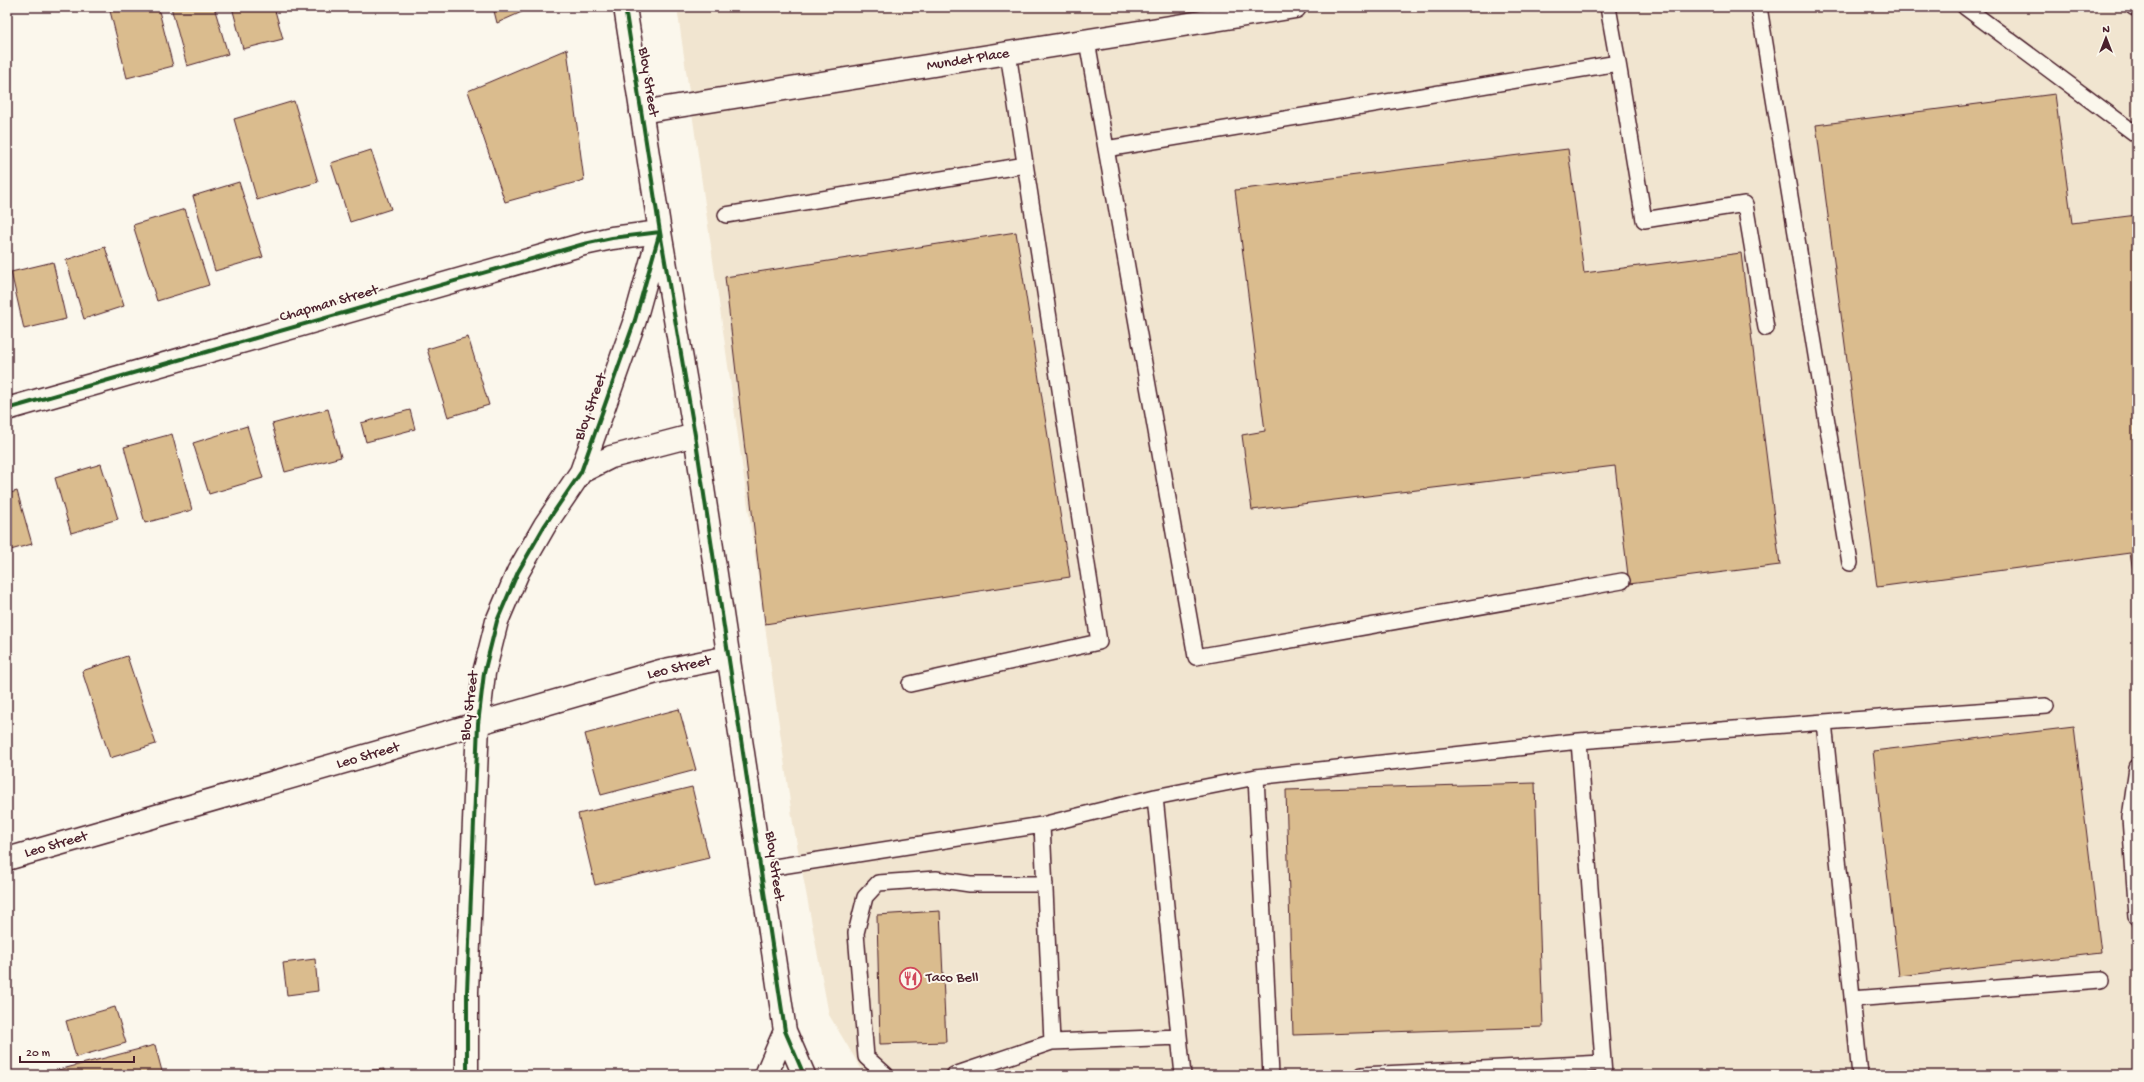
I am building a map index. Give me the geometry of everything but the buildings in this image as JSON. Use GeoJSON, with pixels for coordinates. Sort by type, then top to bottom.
{"type":"FeatureCollection","features":[{"type":"Feature","properties":{"kind":"street","name":"Bloy Street"},"geometry":{"type":"LineString","coordinates":[[625,7],[660,232],[695,435],[762,869],[785,1032],[804,1075]]}},
{"type":"Feature","properties":{"kind":"street","name":"Mundet Place"},"geometry":{"type":"LineString","coordinates":[[641,112],[1296,7]]}},
{"type":"Feature","properties":{"kind":"street","name":"Bloy Street"},"geometry":{"type":"LineString","coordinates":[[467,1075],[467,992],[478,724],[484,673],[497,621],[507,596],[532,546],[581,472],[635,320],[660,232]]}},
{"type":"Feature","properties":{"kind":"street","name":"Chapman Street"},"geometry":{"type":"LineString","coordinates":[[7,409],[584,244],[612,238],[660,232]]}},
{"type":"Feature","properties":{"kind":"street"},"geometry":{"type":"LineString","coordinates":[[581,472],[612,457],[695,435]]}},
{"type":"Feature","properties":{"kind":"street","name":"Leo Street"},"geometry":{"type":"LineString","coordinates":[[7,859],[660,671],[729,657]]}},
{"type":"Feature","properties":{"kind":"street"},"geometry":{"type":"LineString","coordinates":[[766,1075],[785,1032]]}},
{"type":"Feature","properties":{"kind":"lane"},"geometry":{"type":"LineString","coordinates":[[1608,7],[1644,220],[1745,204],[1766,328]]}},
{"type":"Feature","properties":{"kind":"lane"},"geometry":{"type":"LineString","coordinates":[[1759,7],[1850,563]]}},
{"type":"Feature","properties":{"kind":"lane"},"geometry":{"type":"LineString","coordinates":[[1965,7],[2137,135]]}},
{"type":"Feature","properties":{"kind":"lane"},"geometry":{"type":"LineString","coordinates":[[2134,7],[2137,10]]}},
{"type":"Feature","properties":{"kind":"lane"},"geometry":{"type":"LineString","coordinates":[[1087,41],[1196,657],[1622,581]]}},
{"type":"Feature","properties":{"kind":"lane"},"geometry":{"type":"LineString","coordinates":[[910,684],[1099,642],[1008,53]]}},
{"type":"Feature","properties":{"kind":"lane"},"geometry":{"type":"LineString","coordinates":[[1106,149],[1618,63]]}},
{"type":"Feature","properties":{"kind":"lane"},"geometry":{"type":"LineString","coordinates":[[726,215],[1025,165]]}},
{"type":"Feature","properties":{"kind":"lane"},"geometry":{"type":"LineString","coordinates":[[762,869],[1042,825],[1155,797],[1256,777],[1579,741],[2046,706]]}},
{"type":"Feature","properties":{"kind":"lane"},"geometry":{"type":"LineString","coordinates":[[1824,722],[1860,1075]]}},
{"type":"Feature","properties":{"kind":"lane"},"geometry":{"type":"LineString","coordinates":[[1362,1075],[1604,1069],[1579,741]]}},
{"type":"Feature","properties":{"kind":"lane"},"geometry":{"type":"LineString","coordinates":[[2137,767],[2130,818],[2137,917]]}},
{"type":"Feature","properties":{"kind":"lane"},"geometry":{"type":"LineString","coordinates":[[1256,777],[1271,1075]]}},
{"type":"Feature","properties":{"kind":"lane"},"geometry":{"type":"LineString","coordinates":[[1155,797],[1183,1075]]}},
{"type":"Feature","properties":{"kind":"lane"},"geometry":{"type":"LineString","coordinates":[[1042,825],[1052,1042]]}},
{"type":"Feature","properties":{"kind":"lane"},"geometry":{"type":"LineString","coordinates":[[886,1075],[866,1057],[856,934],[865,897],[878,883],[936,879],[970,884],[1045,884]]}},
{"type":"Feature","properties":{"kind":"lane"},"geometry":{"type":"LineString","coordinates":[[1852,999],[2100,980]]}},
{"type":"Feature","properties":{"kind":"lane"},"geometry":{"type":"LineString","coordinates":[[954,1075],[1052,1042],[1179,1036]]}},
{"type":"Feature","properties":{"kind":"shaded area"},"geometry":{"type":"Polygon","coordinates":[[[677,7],[2137,7],[2137,1075],[865,1075],[829,1015],[793,823],[677,7]]]}},
{"type":"Feature","properties":{"kind":"cycle path"},"geometry":{"type":"LineString","coordinates":[[625,7],[660,232],[695,435],[785,1031],[804,1075]]}},
{"type":"Feature","properties":{"kind":"cycle path"},"geometry":{"type":"LineString","coordinates":[[7,409],[584,244],[612,238],[660,232]]}},
{"type":"Feature","properties":{"kind":"cycle path"},"geometry":{"type":"LineString","coordinates":[[467,1075],[467,992],[478,724],[484,673],[497,621],[518,572],[545,525],[581,472],[635,320],[659,235]]}},
{"type":"Feature","properties":{"kind":"place","name":"Taco Bell"},"geometry":{"type":"Point","coordinates":[911,978]}}]}
